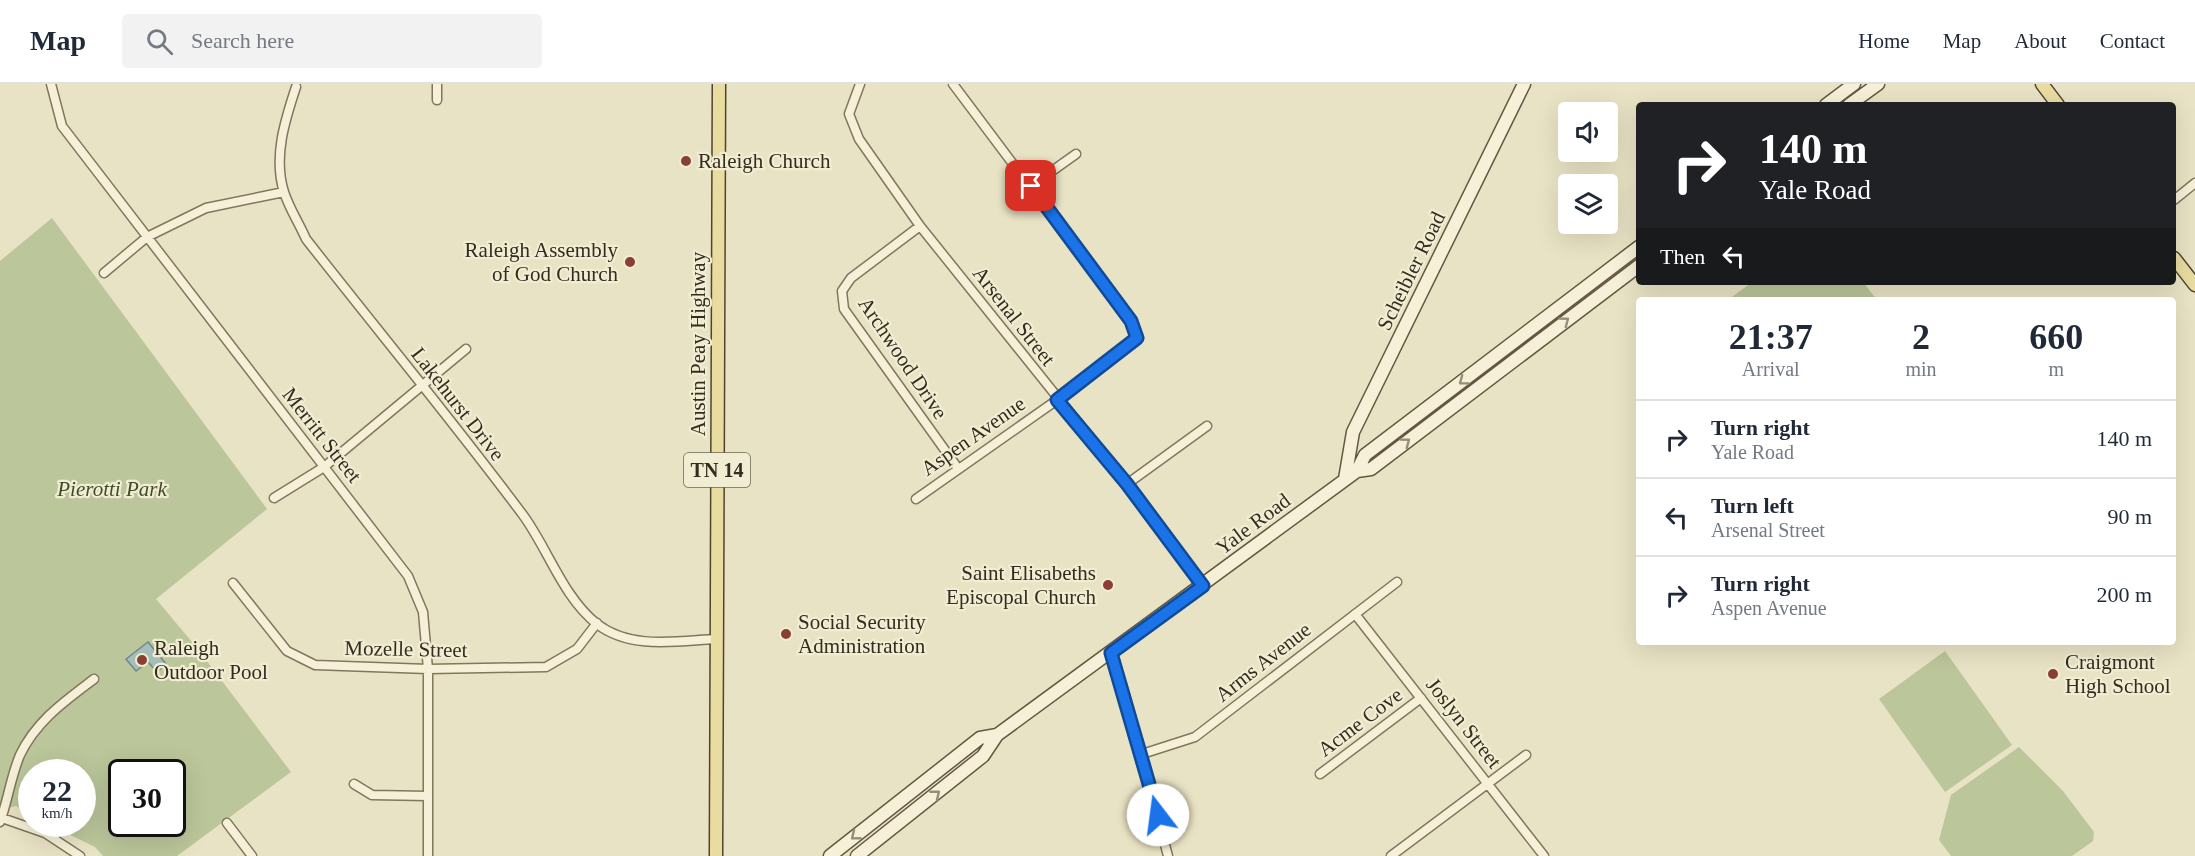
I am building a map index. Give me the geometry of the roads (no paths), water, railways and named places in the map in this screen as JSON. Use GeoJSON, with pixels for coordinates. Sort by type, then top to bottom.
{"type":"FeatureCollection","features":[{"type":"Feature","properties":{"kind":"main road","name":"Austin Peay Highway"},"geometry":{"type":"LineString","coordinates":[[716,856],[719,84]]}},
{"type":"Feature","properties":{"kind":"main road","name":"Scheibler Road"},"geometry":{"type":"LineString","coordinates":[[1345,479],[1353,432],[1524,84]]}},
{"type":"Feature","properties":{"kind":"main road"},"geometry":{"type":"LineString","coordinates":[[1830,102],[1854,84]]}},
{"type":"Feature","properties":{"kind":"main road"},"geometry":{"type":"LineString","coordinates":[[1854,102],[1878,84]]}},
{"type":"Feature","properties":{"kind":"main road"},"geometry":{"type":"LineString","coordinates":[[2042,84],[2056,102]]}},
{"type":"Feature","properties":{"kind":"main road","name":"Yale Road"},"geometry":{"type":"LineString","coordinates":[[1357,471],[1365,455],[1636,249]]}},
{"type":"Feature","properties":{"kind":"main road"},"geometry":{"type":"LineString","coordinates":[[2176,261],[2195,285]]}},
{"type":"Feature","properties":{"kind":"main road","name":"Yale Road"},"geometry":{"type":"LineString","coordinates":[[857,856],[983,756],[997,735],[1203,586],[1345,479],[1357,471],[1371,469],[1636,268]]}},
{"type":"Feature","properties":{"kind":"main road","name":"Yale Road"},"geometry":{"type":"LineString","coordinates":[[830,856],[980,738],[997,735]]}},
{"type":"Feature","properties":{"kind":"street","name":"Merritt Street"},"geometry":{"type":"LineString","coordinates":[[51,84],[62,126],[408,576],[423,612],[428,669],[428,856]]}},
{"type":"Feature","properties":{"kind":"street"},"geometry":{"type":"LineString","coordinates":[[437,84],[437,100]]}},
{"type":"Feature","properties":{"kind":"street","name":"Arsenal Street"},"geometry":{"type":"LineString","coordinates":[[860,84],[849,114],[859,140],[920,226],[1057,400],[1127,484],[1203,586]]}},
{"type":"Feature","properties":{"kind":"street"},"geometry":{"type":"LineString","coordinates":[[953,84],[1031,186],[1076,154]]}},
{"type":"Feature","properties":{"kind":"street","name":"Lakehurst Drive"},"geometry":{"type":"LineString","coordinates":[[296,87],[285,121],[279,161],[284,192],[306,238],[524,516],[576,600],[597,623],[622,637],[649,643],[716,639]]}},
{"type":"Feature","properties":{"kind":"street"},"geometry":{"type":"LineString","coordinates":[[2176,198],[2195,183]]}},
{"type":"Feature","properties":{"kind":"street","name":"Aspen Avenue"},"geometry":{"type":"LineString","coordinates":[[916,499],[957,467],[1057,400],[1137,338],[1131,321],[1031,186]]}},
{"type":"Feature","properties":{"kind":"street"},"geometry":{"type":"LineString","coordinates":[[104,273],[147,237],[206,208],[284,192]]}},
{"type":"Feature","properties":{"kind":"street","name":"Archwood Drive"},"geometry":{"type":"LineString","coordinates":[[920,226],[851,278],[842,291],[844,309],[957,467]]}},
{"type":"Feature","properties":{"kind":"street"},"geometry":{"type":"LineString","coordinates":[[273,498],[324,467],[466,349]]}},
{"type":"Feature","properties":{"kind":"street"},"geometry":{"type":"LineString","coordinates":[[1127,484],[1207,426]]}},
{"type":"Feature","properties":{"kind":"street","name":"Arms Avenue"},"geometry":{"type":"LineString","coordinates":[[1142,754],[1195,737],[1397,582]]}},
{"type":"Feature","properties":{"kind":"street","name":"Mozelle Street"},"geometry":{"type":"LineString","coordinates":[[233,583],[287,651],[315,665],[428,669],[546,667],[577,649],[597,623]]}},
{"type":"Feature","properties":{"kind":"street","name":"Joslyn Street"},"geometry":{"type":"LineString","coordinates":[[1355,614],[1544,856]]}},
{"type":"Feature","properties":{"kind":"street"},"geometry":{"type":"LineString","coordinates":[[1111,653],[1142,754],[1168,856]]}},
{"type":"Feature","properties":{"kind":"street"},"geometry":{"type":"LineString","coordinates":[[80,856],[45,833],[1,820],[20,756],[34,732],[59,705],[94,679]]}},
{"type":"Feature","properties":{"kind":"street","name":"Acme Cove"},"geometry":{"type":"LineString","coordinates":[[1320,774],[1421,698]]}},
{"type":"Feature","properties":{"kind":"street"},"geometry":{"type":"LineString","coordinates":[[1391,856],[1526,755]]}},
{"type":"Feature","properties":{"kind":"street"},"geometry":{"type":"LineString","coordinates":[[354,784],[372,795],[428,796]]}},
{"type":"Feature","properties":{"kind":"street"},"geometry":{"type":"LineString","coordinates":[[227,823],[252,856]]}},
{"type":"Feature","properties":{"kind":"water"},"geometry":{"type":"Polygon","coordinates":[[[148,642],[166,664],[157,672],[148,662],[136,671],[126,659],[148,642]]]}},
{"type":"Feature","properties":{"kind":"place","name":"Raleigh Church"},"geometry":{"type":"Point","coordinates":[686,161]}},
{"type":"Feature","properties":{"kind":"place","name":"Raleigh Assembly of God Church"},"geometry":{"type":"Point","coordinates":[630,262]}},
{"type":"Feature","properties":{"kind":"place","name":"Saint Elisabeths Episcopal Church"},"geometry":{"type":"Point","coordinates":[1108,585]}},
{"type":"Feature","properties":{"kind":"place","name":"Social Security Administration"},"geometry":{"type":"Point","coordinates":[786,634]}},
{"type":"Feature","properties":{"kind":"place","name":"Raleigh Outdoor Pool"},"geometry":{"type":"Point","coordinates":[142,660]}},
{"type":"Feature","properties":{"kind":"place","name":"Craigmont High School"},"geometry":{"type":"Point","coordinates":[2053,674]}},
{"type":"Feature","properties":{"kind":"park label","name":"Pierotti Park"},"geometry":{"type":"Point","coordinates":[112,489]}}]}
